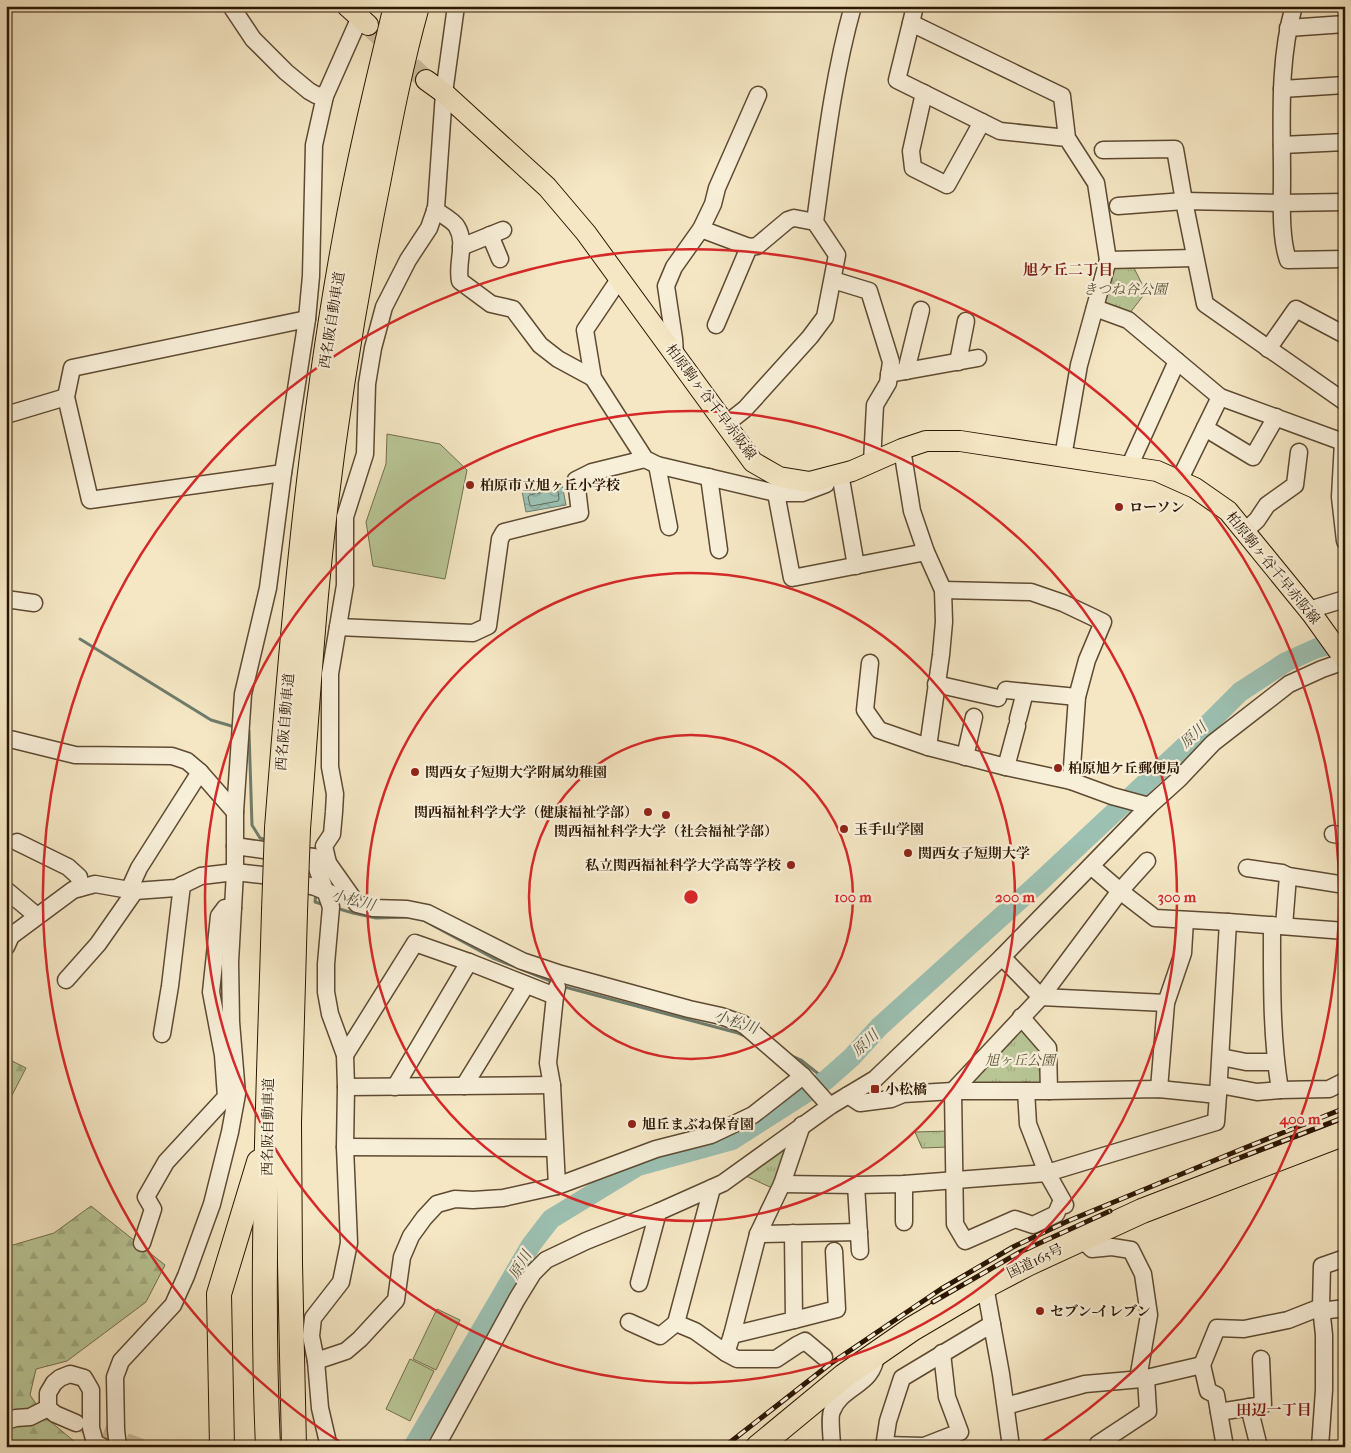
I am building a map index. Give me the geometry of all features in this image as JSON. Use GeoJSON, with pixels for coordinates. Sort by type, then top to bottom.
{"type":"FeatureCollection","features":[{"type":"Feature","properties":{"kind":"highway","name":"西名阪自動車道"},"geometry":{"type":"LineString","coordinates":[[268,1447],[265,1280],[267,1135],[285,911],[288,828],[287,693],[307,499],[323,370],[356,181],[396,6]]}},
{"type":"Feature","properties":{"kind":"highway","name":"西名阪自動車道"},"geometry":{"type":"LineString","coordinates":[[288,828],[347,351],[366,241],[393,105],[417,6]]}},
{"type":"Feature","properties":{"kind":"highway","name":"西名阪自動車道"},"geometry":{"type":"LineString","coordinates":[[285,911],[294,1447]]}},
{"type":"Feature","properties":{"kind":"highway","name":"国道165号"},"geometry":{"type":"LineString","coordinates":[[758,1447],[844,1376],[912,1329],[985,1286],[1027,1264],[1142,1211],[1345,1133]]}},
{"type":"Feature","properties":{"kind":"highway"},"geometry":{"type":"LineString","coordinates":[[222,1447],[219,1294],[267,1135]]}},
{"type":"Feature","properties":{"kind":"main road","name":"柏原駒ヶ谷千早赤阪線"},"geometry":{"type":"LineString","coordinates":[[426,80],[444,93],[547,186],[620,278],[753,462],[778,477],[810,482],[846,475],[902,449],[926,441],[960,440],[1156,472],[1194,488],[1228,511],[1311,612],[1343,658]]}},
{"type":"Feature","properties":{"kind":"street"},"geometry":{"type":"LineString","coordinates":[[231,6],[252,39],[286,72],[309,91],[316,95],[325,96]]}},
{"type":"Feature","properties":{"kind":"street"},"geometry":{"type":"LineString","coordinates":[[329,1447],[320,1408],[316,1361],[311,1336],[313,1318],[341,1282],[349,1243],[345,1147],[345,1055],[330,1014],[326,992],[326,964],[331,907],[325,892],[320,860],[324,846],[332,834],[335,794],[330,767],[330,674],[345,585],[345,517],[365,454],[367,384],[373,348],[384,307],[408,260],[429,228],[435,210],[444,93],[456,6]]}},
{"type":"Feature","properties":{"kind":"street"},"geometry":{"type":"LineString","coordinates":[[726,424],[746,409],[804,344],[825,317],[837,255],[814,222],[832,101],[843,41],[853,6]]}},
{"type":"Feature","properties":{"kind":"street"},"geometry":{"type":"LineString","coordinates":[[915,6],[897,80],[1000,131],[1068,138]]}},
{"type":"Feature","properties":{"kind":"street"},"geometry":{"type":"LineString","coordinates":[[1294,6],[1288,28],[1282,89],[1284,249],[1288,260],[1345,259]]}},
{"type":"Feature","properties":{"kind":"street"},"geometry":{"type":"LineString","coordinates":[[118,1447],[115,1377],[121,1361],[173,1305],[186,1276],[212,1204],[230,1132],[237,1094],[231,1022],[230,962],[235,872],[235,812],[243,694],[268,588],[283,473],[307,319],[311,276],[314,145],[325,96],[355,13]]}},
{"type":"Feature","properties":{"kind":"street"},"geometry":{"type":"LineString","coordinates":[[912,23],[1062,96],[1068,138],[1096,183],[1108,260],[1080,365],[1063,457]]}},
{"type":"Feature","properties":{"kind":"street"},"geometry":{"type":"LineString","coordinates":[[1288,28],[1345,24]]}},
{"type":"Feature","properties":{"kind":"street"},"geometry":{"type":"LineString","coordinates":[[1282,89],[1345,85]]}},
{"type":"Feature","properties":{"kind":"street"},"geometry":{"type":"LineString","coordinates":[[924,94],[911,151],[913,168],[947,185],[982,122]]}},
{"type":"Feature","properties":{"kind":"street"},"geometry":{"type":"LineString","coordinates":[[675,354],[666,286],[674,267],[701,229],[758,95]]}},
{"type":"Feature","properties":{"kind":"street"},"geometry":{"type":"LineString","coordinates":[[1282,146],[1345,142]]}},
{"type":"Feature","properties":{"kind":"street"},"geometry":{"type":"LineString","coordinates":[[1103,150],[1175,149],[1205,304],[1345,402]]}},
{"type":"Feature","properties":{"kind":"street"},"geometry":{"type":"LineString","coordinates":[[1118,206],[1184,201],[1282,204],[1345,202]]}},
{"type":"Feature","properties":{"kind":"street"},"geometry":{"type":"LineString","coordinates":[[435,210],[457,226],[462,243],[458,272],[460,281],[491,304],[513,309],[540,345],[558,359],[594,378]]}},
{"type":"Feature","properties":{"kind":"street"},"geometry":{"type":"LineString","coordinates":[[701,229],[749,247],[757,246],[788,220],[794,218],[814,222]]}},
{"type":"Feature","properties":{"kind":"street"},"geometry":{"type":"LineString","coordinates":[[461,247],[497,232],[500,259]]}},
{"type":"Feature","properties":{"kind":"street"},"geometry":{"type":"LineString","coordinates":[[716,325],[749,247]]}},
{"type":"Feature","properties":{"kind":"street"},"geometry":{"type":"LineString","coordinates":[[1108,260],[1195,258]]}},
{"type":"Feature","properties":{"kind":"street"},"geometry":{"type":"LineString","coordinates":[[620,278],[585,330],[594,378],[651,462],[669,527]]}},
{"type":"Feature","properties":{"kind":"street"},"geometry":{"type":"LineString","coordinates":[[833,280],[869,291],[891,362],[888,384],[875,406],[872,462]]}},
{"type":"Feature","properties":{"kind":"street"},"geometry":{"type":"LineString","coordinates":[[1095,308],[1128,320],[1220,397],[1344,440],[1340,497],[1345,541]]}},
{"type":"Feature","properties":{"kind":"street"},"geometry":{"type":"LineString","coordinates":[[1268,349],[1296,309],[1345,335]]}},
{"type":"Feature","properties":{"kind":"street"},"geometry":{"type":"LineString","coordinates":[[906,371],[921,310]]}},
{"type":"Feature","properties":{"kind":"street"},"geometry":{"type":"LineString","coordinates":[[283,473],[90,500],[66,397],[72,368],[307,319]]}},
{"type":"Feature","properties":{"kind":"street"},"geometry":{"type":"LineString","coordinates":[[958,362],[966,321]]}},
{"type":"Feature","properties":{"kind":"street"},"geometry":{"type":"LineString","coordinates":[[889,374],[978,358]]}},
{"type":"Feature","properties":{"kind":"street"},"geometry":{"type":"LineString","coordinates":[[1129,467],[1177,361]]}},
{"type":"Feature","properties":{"kind":"street"},"geometry":{"type":"LineString","coordinates":[[6,414],[66,397]]}},
{"type":"Feature","properties":{"kind":"street"},"geometry":{"type":"LineString","coordinates":[[1179,482],[1220,397]]}},
{"type":"Feature","properties":{"kind":"street"},"geometry":{"type":"LineString","coordinates":[[1205,428],[1253,457],[1276,417]]}},
{"type":"Feature","properties":{"kind":"street"},"geometry":{"type":"LineString","coordinates":[[902,449],[912,511],[926,552],[943,590],[944,622],[941,655],[928,747]]}},
{"type":"Feature","properties":{"kind":"street"},"geometry":{"type":"LineString","coordinates":[[1245,531],[1257,520],[1267,505],[1295,485],[1299,452]]}},
{"type":"Feature","properties":{"kind":"street"},"geometry":{"type":"LineString","coordinates":[[338,627],[473,633],[488,626],[500,539],[504,532],[580,513],[576,480],[592,472],[651,462],[776,493],[802,493],[846,475],[856,566]]}},
{"type":"Feature","properties":{"kind":"street"},"geometry":{"type":"LineString","coordinates":[[709,476],[719,550]]}},
{"type":"Feature","properties":{"kind":"street"},"geometry":{"type":"LineString","coordinates":[[776,493],[792,578],[926,552]]}},
{"type":"Feature","properties":{"kind":"street"},"geometry":{"type":"LineString","coordinates":[[943,590],[1031,592],[1063,602],[1103,622],[1087,660],[1077,697],[1072,781]]}},
{"type":"Feature","properties":{"kind":"street"},"geometry":{"type":"LineString","coordinates":[[6,599],[34,603]]}},
{"type":"Feature","properties":{"kind":"street"},"geometry":{"type":"LineString","coordinates":[[1311,612],[1345,599]]}},
{"type":"Feature","properties":{"kind":"street"},"geometry":{"type":"LineString","coordinates":[[436,1447],[533,1273],[546,1260],[722,1183],[802,1125],[827,1102],[848,1095],[875,1078],[1002,957],[1092,866],[1144,805],[1179,779],[1213,743],[1289,684],[1343,658]]}},
{"type":"Feature","properties":{"kind":"street"},"geometry":{"type":"LineString","coordinates":[[870,663],[865,710],[879,730],[928,747],[965,757],[1072,781],[1112,796],[1144,805]]}},
{"type":"Feature","properties":{"kind":"street"},"geometry":{"type":"LineString","coordinates":[[936,684],[1002,694],[1025,692],[1077,697]]}},
{"type":"Feature","properties":{"kind":"street"},"geometry":{"type":"LineString","coordinates":[[1006,767],[1025,692]]}},
{"type":"Feature","properties":{"kind":"street"},"geometry":{"type":"LineString","coordinates":[[965,757],[974,716]]}},
{"type":"Feature","properties":{"kind":"street"},"geometry":{"type":"LineString","coordinates":[[6,738],[75,755],[172,756],[187,761],[200,772],[235,812]]}},
{"type":"Feature","properties":{"kind":"street"},"geometry":{"type":"LineString","coordinates":[[66,980],[98,944],[132,890],[139,868],[200,772]]}},
{"type":"Feature","properties":{"kind":"street"},"geometry":{"type":"LineString","coordinates":[[18,842],[68,867],[79,877],[80,888]]}},
{"type":"Feature","properties":{"kind":"street"},"geometry":{"type":"LineString","coordinates":[[235,846],[320,860],[357,904]]}},
{"type":"Feature","properties":{"kind":"street"},"geometry":{"type":"LineString","coordinates":[[1026,1091],[1028,1124],[1047,1173],[1064,1203],[1056,1214],[1033,1225],[1016,1219],[965,1241],[955,1224],[953,1091],[1040,996],[1120,891],[1146,861]]}},
{"type":"Feature","properties":{"kind":"street"},"geometry":{"type":"LineString","coordinates":[[1092,866],[1155,918],[1345,931]]}},
{"type":"Feature","properties":{"kind":"street"},"geometry":{"type":"LineString","coordinates":[[1247,868],[1345,885]]}},
{"type":"Feature","properties":{"kind":"street"},"geometry":{"type":"LineString","coordinates":[[6,947],[11,936],[73,890],[80,888],[95,884],[132,890],[176,888],[201,876],[235,872],[262,875],[315,887],[357,904],[373,908],[407,909],[427,914],[522,962],[689,1009],[721,1016],[743,1024],[805,1078],[827,1102]]}},
{"type":"Feature","properties":{"kind":"street"},"geometry":{"type":"LineString","coordinates":[[1280,1090],[1276,1062],[1272,990],[1278,926],[1288,876]]}},
{"type":"Feature","properties":{"kind":"street"},"geometry":{"type":"LineString","coordinates":[[162,1034],[170,986],[182,885]]}},
{"type":"Feature","properties":{"kind":"street"},"geometry":{"type":"LineString","coordinates":[[6,890],[37,916]]}},
{"type":"Feature","properties":{"kind":"street"},"geometry":{"type":"LineString","coordinates":[[142,1242],[153,1209],[146,1197],[166,1162],[226,1097],[223,1055],[211,992],[219,916],[225,908],[233,908]]}},
{"type":"Feature","properties":{"kind":"street"},"geometry":{"type":"LineString","coordinates":[[1159,1089],[1166,1003],[1183,953],[1185,920]]}},
{"type":"Feature","properties":{"kind":"street"},"geometry":{"type":"LineString","coordinates":[[782,1184],[904,1184],[1047,1173],[1216,1122],[1228,922]]}},
{"type":"Feature","properties":{"kind":"street"},"geometry":{"type":"LineString","coordinates":[[345,1055],[415,943],[555,996]]}},
{"type":"Feature","properties":{"kind":"street"},"geometry":{"type":"LineString","coordinates":[[1002,957],[1040,996],[1166,1003]]}},
{"type":"Feature","properties":{"kind":"street"},"geometry":{"type":"LineString","coordinates":[[395,1087],[469,962]]}},
{"type":"Feature","properties":{"kind":"street"},"geometry":{"type":"LineString","coordinates":[[557,1186],[552,1085],[548,1063],[555,996],[561,974]]}},
{"type":"Feature","properties":{"kind":"street"},"geometry":{"type":"LineString","coordinates":[[464,1086],[526,985]]}},
{"type":"Feature","properties":{"kind":"street"},"geometry":{"type":"LineString","coordinates":[[1021,1017],[1048,1048],[1050,1092]]}},
{"type":"Feature","properties":{"kind":"street"},"geometry":{"type":"LineString","coordinates":[[1221,1057],[1246,1062],[1276,1062]]}},
{"type":"Feature","properties":{"kind":"street"},"geometry":{"type":"LineString","coordinates":[[316,1361],[346,1351],[360,1339],[396,1300],[402,1257],[411,1236],[437,1204],[455,1199],[503,1198],[557,1186],[656,1149],[710,1136],[753,1115],[805,1078]]}},
{"type":"Feature","properties":{"kind":"street"},"geometry":{"type":"LineString","coordinates":[[848,1095],[860,1103],[903,1094],[953,1091],[1050,1092],[1159,1089],[1257,1092],[1329,1088],[1345,1081]]}},
{"type":"Feature","properties":{"kind":"street"},"geometry":{"type":"LineString","coordinates":[[346,1088],[552,1085]]}},
{"type":"Feature","properties":{"kind":"street"},"geometry":{"type":"LineString","coordinates":[[726,1353],[758,1234],[782,1184],[802,1125]]}},
{"type":"Feature","properties":{"kind":"street"},"geometry":{"type":"LineString","coordinates":[[345,1147],[554,1148]]}},
{"type":"Feature","properties":{"kind":"street"},"geometry":{"type":"LineString","coordinates":[[904,1184],[904,1222]]}},
{"type":"Feature","properties":{"kind":"street"},"geometry":{"type":"LineString","coordinates":[[856,1185],[860,1251]]}},
{"type":"Feature","properties":{"kind":"street"},"geometry":{"type":"LineString","coordinates":[[630,1322],[660,1336],[676,1323],[712,1188]]}},
{"type":"Feature","properties":{"kind":"street"},"geometry":{"type":"LineString","coordinates":[[639,1283],[658,1212]]}},
{"type":"Feature","properties":{"kind":"street"},"geometry":{"type":"LineString","coordinates":[[758,1234],[859,1232]]}},
{"type":"Feature","properties":{"kind":"street"},"geometry":{"type":"LineString","coordinates":[[794,1233],[794,1320]]}},
{"type":"Feature","properties":{"kind":"street"},"geometry":{"type":"LineString","coordinates":[[1082,1238],[1092,1249],[1112,1246],[1131,1250],[1143,1274],[1149,1315],[1142,1378],[1148,1411],[1098,1444],[1098,1447]]}},
{"type":"Feature","properties":{"kind":"street"},"geometry":{"type":"LineString","coordinates":[[732,1335],[837,1309],[834,1251]]}},
{"type":"Feature","properties":{"kind":"street"},"geometry":{"type":"LineString","coordinates":[[1320,1447],[1324,1390],[1324,1335],[1321,1309],[1322,1266],[1345,1258]]}},
{"type":"Feature","properties":{"kind":"street"},"geometry":{"type":"LineString","coordinates":[[985,1286],[1006,1406],[1011,1447]]}},
{"type":"Feature","properties":{"kind":"street"},"geometry":{"type":"LineString","coordinates":[[1225,1447],[1216,1395],[1208,1391],[1202,1366],[1217,1328],[1244,1329],[1288,1320],[1321,1309],[1345,1308]]}},
{"type":"Feature","properties":{"kind":"street"},"geometry":{"type":"LineString","coordinates":[[676,1323],[695,1331],[726,1353],[737,1358],[776,1359],[805,1341],[824,1357]]}},
{"type":"Feature","properties":{"kind":"street"},"geometry":{"type":"LineString","coordinates":[[942,1353],[948,1397],[960,1432],[924,1446],[884,1446],[888,1421],[902,1378],[942,1353],[992,1324]]}},
{"type":"Feature","properties":{"kind":"street"},"geometry":{"type":"LineString","coordinates":[[832,1447],[831,1412],[841,1397],[870,1375],[876,1363],[876,1354]]}},
{"type":"Feature","properties":{"kind":"street"},"geometry":{"type":"LineString","coordinates":[[1219,1412],[1263,1405],[1261,1360]]}},
{"type":"Feature","properties":{"kind":"street"},"geometry":{"type":"LineString","coordinates":[[1006,1406],[1085,1384],[1142,1378],[1202,1366]]}},
{"type":"Feature","properties":{"kind":"street"},"geometry":{"type":"LineString","coordinates":[[76,1422],[55,1414],[48,1408],[48,1393],[54,1383],[70,1374],[84,1378],[91,1390],[92,1428],[95,1443],[103,1447]]}},
{"type":"Feature","properties":{"kind":"street"},"geometry":{"type":"LineString","coordinates":[[1249,1407],[1259,1447]]}},
{"type":"Feature","properties":{"kind":"street"},"geometry":{"type":"LineString","coordinates":[[6,1420],[30,1417],[48,1408]]}},
{"type":"Feature","properties":{"kind":"green space","name":"きつね谷公園"},"geometry":{"type":"Polygon","coordinates":[[[1117,265],[1134,268],[1146,292],[1129,314],[1107,308],[1104,302],[1112,268],[1117,265]]]}},
{"type":"Feature","properties":{"kind":"green space"},"geometry":{"type":"Polygon","coordinates":[[[387,434],[440,444],[467,470],[445,579],[373,566],[366,522],[386,464],[387,434]]]}},
{"type":"Feature","properties":{"kind":"green space","name":"旭ヶ丘公園"},"geometry":{"type":"Polygon","coordinates":[[[1018,1027],[1040,1044],[1044,1083],[975,1087],[971,1079],[1018,1027]]]}},
{"type":"Feature","properties":{"kind":"green space"},"geometry":{"type":"Polygon","coordinates":[[[6,1058],[26,1068],[6,1107],[6,1058]]]}},
{"type":"Feature","properties":{"kind":"green space"},"geometry":{"type":"Polygon","coordinates":[[[949,1131],[949,1147],[922,1148],[915,1132],[949,1131]]]}},
{"type":"Feature","properties":{"kind":"green space"},"geometry":{"type":"Polygon","coordinates":[[[792,1142],[772,1188],[746,1176],[792,1142]]]}},
{"type":"Feature","properties":{"kind":"green space"},"geometry":{"type":"Polygon","coordinates":[[[91,1206],[165,1265],[146,1302],[67,1361],[36,1369],[30,1395],[45,1417],[81,1447],[6,1447],[6,1247],[54,1233],[91,1206]]]}},
{"type":"Feature","properties":{"kind":"green space"},"geometry":{"type":"Polygon","coordinates":[[[437,1309],[460,1320],[436,1370],[413,1359],[437,1309]]]}},
{"type":"Feature","properties":{"kind":"green space"},"geometry":{"type":"Polygon","coordinates":[[[410,1359],[434,1371],[410,1421],[386,1409],[410,1359]]]}},
{"type":"Feature","properties":{"kind":"water"},"geometry":{"type":"Polygon","coordinates":[[[562,484],[566,505],[526,512],[522,491],[562,484]]]}},
{"type":"Feature","properties":{"kind":"waterway","name":"小松川"},"geometry":{"type":"LineString","coordinates":[[80,639],[211,720],[235,727]]}},
{"type":"Feature","properties":{"kind":"waterway","name":"原川"},"geometry":{"type":"LineString","coordinates":[[413,1447],[531,1245],[551,1219],[638,1166],[732,1140],[826,1080],[852,1057],[879,1027],[1043,879],[1240,692],[1286,662],[1317,648],[1345,641]]}},
{"type":"Feature","properties":{"kind":"waterway","name":"小松川"},"geometry":{"type":"LineString","coordinates":[[246,730],[249,731],[252,825],[260,838],[267,840]]}},
{"type":"Feature","properties":{"kind":"waterway","name":"小松川"},"geometry":{"type":"LineString","coordinates":[[316,893],[315,902],[325,905]]}},
{"type":"Feature","properties":{"kind":"waterway","name":"小松川"},"geometry":{"type":"LineString","coordinates":[[336,908],[376,918],[408,917]]}},
{"type":"Feature","properties":{"kind":"waterway","name":"小松川"},"geometry":{"type":"LineString","coordinates":[[421,919],[493,958],[553,982]]}},
{"type":"Feature","properties":{"kind":"waterway","name":"小松川"},"geometry":{"type":"LineString","coordinates":[[561,986],[745,1036]]}},
{"type":"Feature","properties":{"kind":"waterway","name":"小松川"},"geometry":{"type":"LineString","coordinates":[[790,1055],[801,1060],[826,1080]]}},
{"type":"Feature","properties":{"kind":"tunnel"},"geometry":{"type":"LineString","coordinates":[[368,25],[426,80]]}},
{"type":"Feature","properties":{"kind":"tunnel"},"geometry":{"type":"LineString","coordinates":[[81,1424],[142,1447]]}},
{"type":"Feature","properties":{"kind":"railway"},"geometry":{"type":"LineString","coordinates":[[724,1447],[830,1364],[941,1289],[1013,1247],[1068,1221],[1345,1108]]}},
{"type":"Feature","properties":{"kind":"railway"},"geometry":{"type":"LineString","coordinates":[[1231,1161],[1345,1117]]}},
{"type":"Feature","properties":{"kind":"railway"},"geometry":{"type":"LineString","coordinates":[[933,1302],[1020,1252],[1110,1211]]}},
{"type":"Feature","properties":{"kind":"place","name":"柏原市立旭ヶ丘小学校"},"geometry":{"type":"Point","coordinates":[470,485]}},
{"type":"Feature","properties":{"kind":"place","name":"ローソン"},"geometry":{"type":"Point","coordinates":[1119,507]}},
{"type":"Feature","properties":{"kind":"place","name":"柏原旭ケ丘郵便局"},"geometry":{"type":"Point","coordinates":[1058,768]}},
{"type":"Feature","properties":{"kind":"place","name":"関西女子短期大学附属幼稚園"},"geometry":{"type":"Point","coordinates":[415,772]}},
{"type":"Feature","properties":{"kind":"place","name":"関西福祉科学大学（健康福祉学部）"},"geometry":{"type":"Point","coordinates":[648,812]}},
{"type":"Feature","properties":{"kind":"place","name":"関西福祉科学大学（社会福祉学部）"},"geometry":{"type":"Point","coordinates":[666,815]}},
{"type":"Feature","properties":{"kind":"place","name":"玉手山学園"},"geometry":{"type":"Point","coordinates":[844,829]}},
{"type":"Feature","properties":{"kind":"place","name":"関西女子短期大学"},"geometry":{"type":"Point","coordinates":[908,853]}},
{"type":"Feature","properties":{"kind":"place","name":"私立関西福祉科学大学高等学校"},"geometry":{"type":"Point","coordinates":[791,865]}},
{"type":"Feature","properties":{"kind":"place","name":"小松橋"},"geometry":{"type":"Point","coordinates":[875,1089]}},
{"type":"Feature","properties":{"kind":"place","name":"旭丘まぶね保育園"},"geometry":{"type":"Point","coordinates":[632,1124]}},
{"type":"Feature","properties":{"kind":"place","name":"セブン-イレブン"},"geometry":{"type":"Point","coordinates":[1040,1311]}},
{"type":"Feature","properties":{"kind":"district","name":"旭ケ丘二丁目"},"geometry":{"type":"Point","coordinates":[1068,270]}},
{"type":"Feature","properties":{"kind":"district","name":"田辺一丁目"},"geometry":{"type":"Point","coordinates":[1274,1410]}}]}
